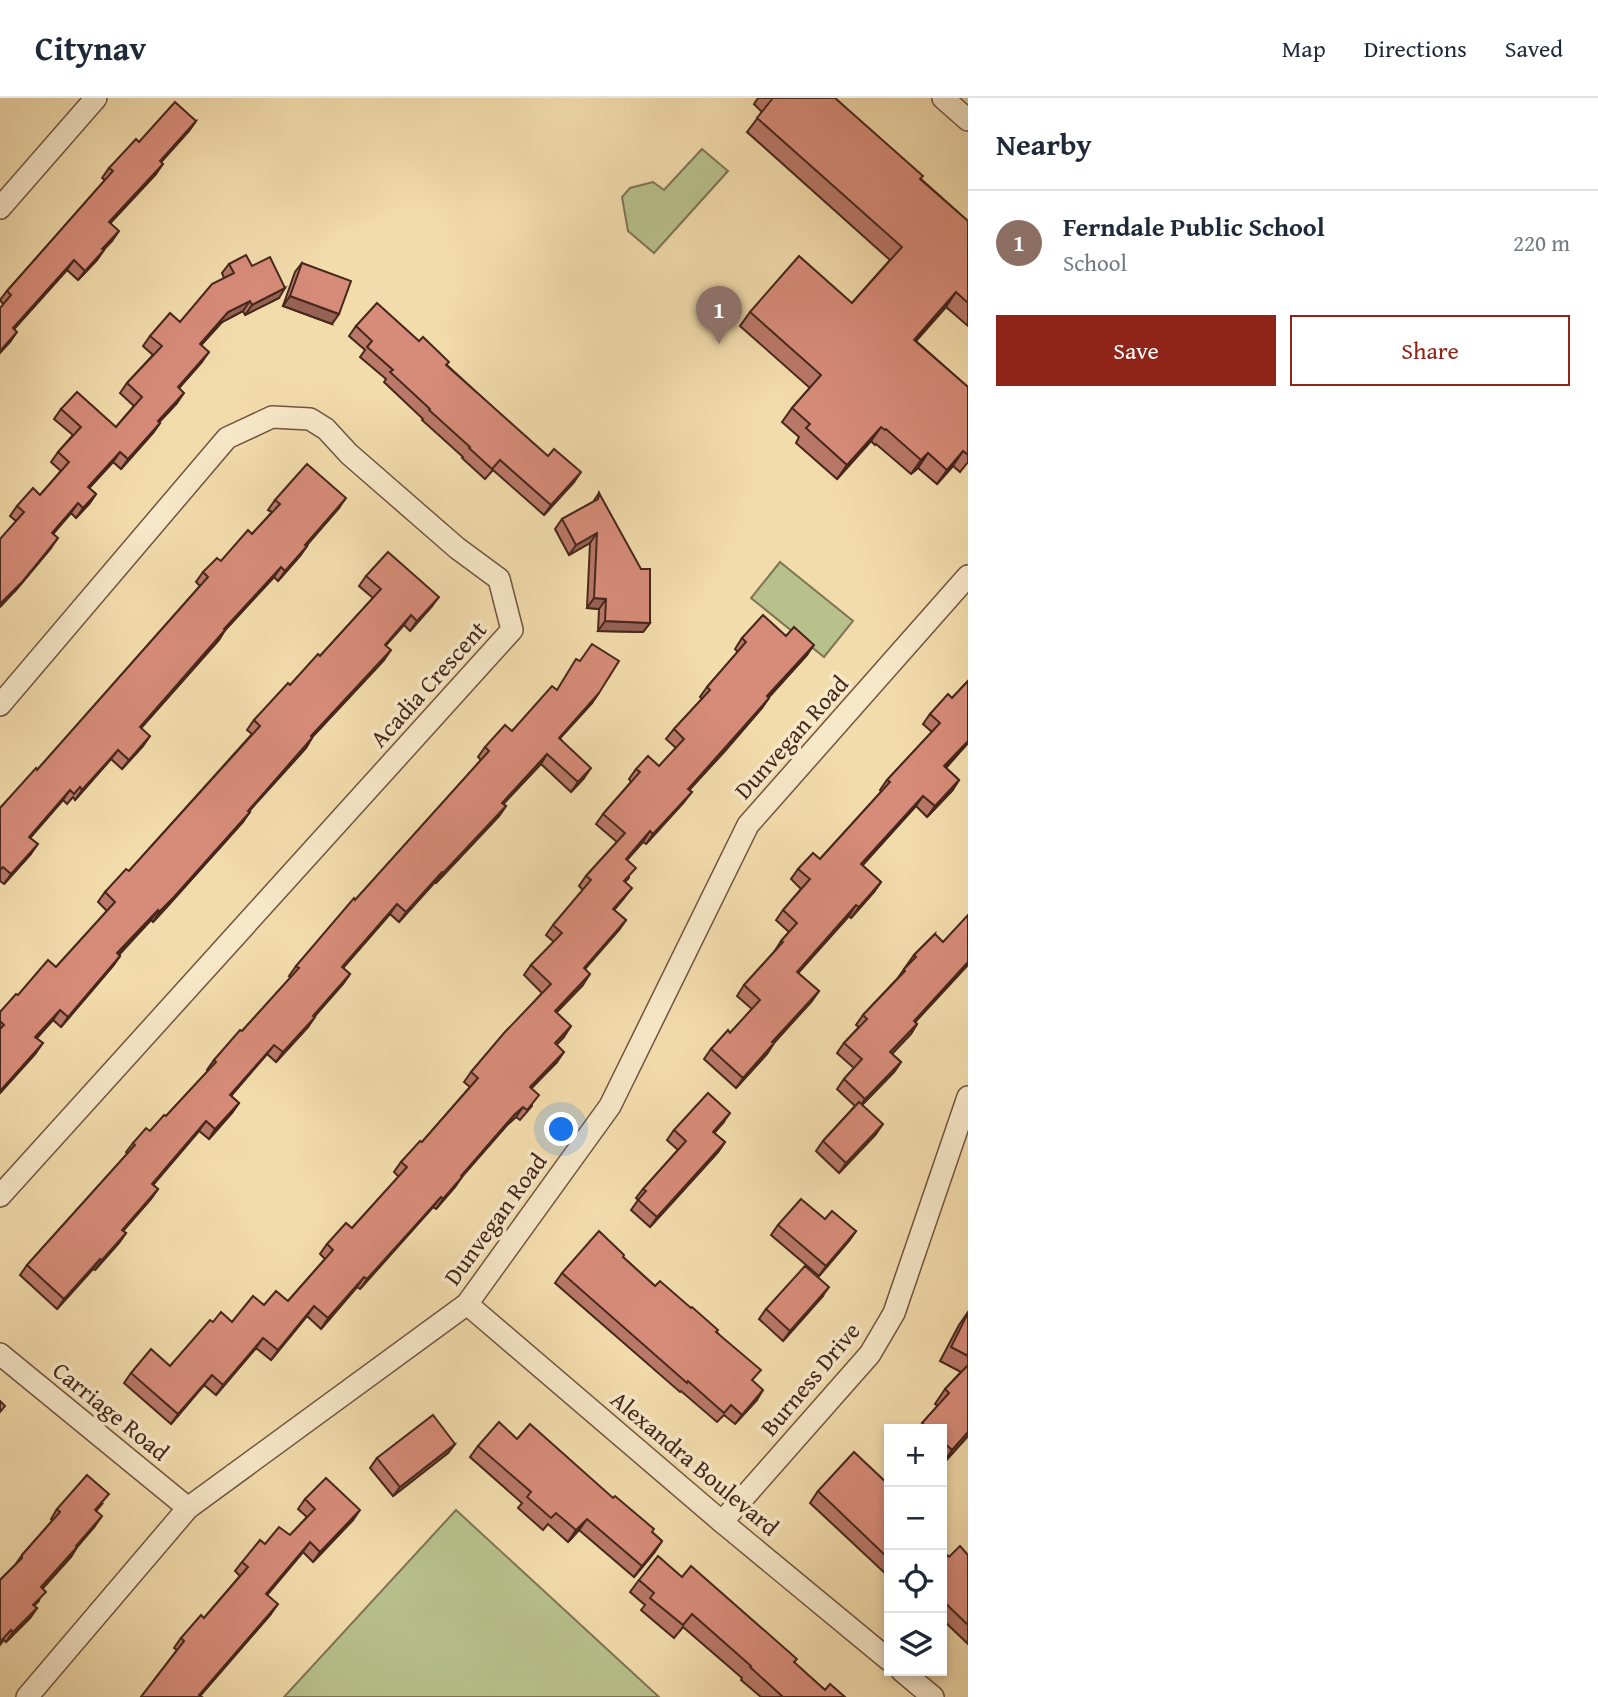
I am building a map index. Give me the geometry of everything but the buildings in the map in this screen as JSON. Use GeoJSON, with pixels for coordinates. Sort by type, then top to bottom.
{"type":"FeatureCollection","features":[{"type":"Feature","properties":{"kind":"street"},"geometry":{"type":"LineString","coordinates":[[0,208],[96,98]]}},
{"type":"Feature","properties":{"kind":"street"},"geometry":{"type":"LineString","coordinates":[[951,101],[968,120]]}},
{"type":"Feature","properties":{"kind":"street","name":"Acadia Crescent"},"geometry":{"type":"LineString","coordinates":[[0,705],[227,438],[272,417],[310,419],[326,429],[349,454],[457,548],[499,579],[512,630],[0,1196]]}},
{"type":"Feature","properties":{"kind":"street","name":"Dunvegan Road"},"geometry":{"type":"LineString","coordinates":[[27,1697],[188,1508],[467,1304],[610,1106],[748,825],[968,576]]}},
{"type":"Feature","properties":{"kind":"street","name":"Burness Drive"},"geometry":{"type":"LineString","coordinates":[[722,1522],[870,1354],[894,1314],[968,1097]]}},
{"type":"Feature","properties":{"kind":"street","name":"Alexandra Boulevard"},"geometry":{"type":"LineString","coordinates":[[467,1304],[722,1522],[884,1656]]}},
{"type":"Feature","properties":{"kind":"street","name":"Carriage Road"},"geometry":{"type":"LineString","coordinates":[[0,1354],[188,1508]]}},
{"type":"Feature","properties":{"kind":"street"},"geometry":{"type":"LineString","coordinates":[[908,1676],[933,1697]]}},
{"type":"Feature","properties":{"kind":"green space"},"geometry":{"type":"Polygon","coordinates":[[[702,149],[728,171],[654,253],[628,231],[622,197],[630,188],[653,182],[664,190],[702,149]]]}},
{"type":"Feature","properties":{"kind":"green space"},"geometry":{"type":"Polygon","coordinates":[[[780,562],[853,621],[824,657],[751,598],[780,562]]]}},
{"type":"Feature","properties":{"kind":"green space"},"geometry":{"type":"Polygon","coordinates":[[[456,1510],[659,1697],[284,1697],[456,1510]]]}},
{"type":"Feature","properties":{"kind":"place","name":"Ferndale Public School"},"geometry":{"type":"Point","coordinates":[719,344]}}]}
